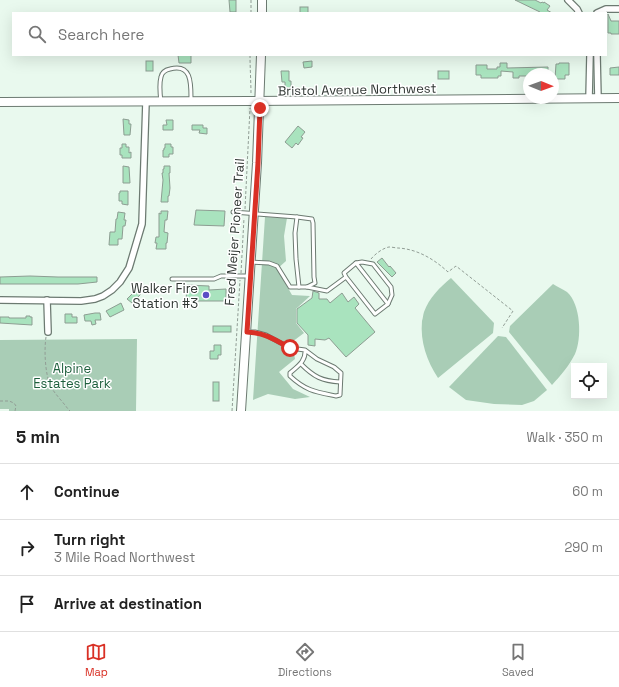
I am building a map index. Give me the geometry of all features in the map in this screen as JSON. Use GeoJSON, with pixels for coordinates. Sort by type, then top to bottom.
{"type":"FeatureCollection","features":[{"type":"Feature","properties":{"kind":"street"},"geometry":{"type":"LineString","coordinates":[[262,0],[262,12]]}},
{"type":"Feature","properties":{"kind":"street"},"geometry":{"type":"LineString","coordinates":[[568,0],[578,12]]}},
{"type":"Feature","properties":{"kind":"street"},"geometry":{"type":"LineString","coordinates":[[599,12],[606,9],[619,9]]}},
{"type":"Feature","properties":{"kind":"street"},"geometry":{"type":"LineString","coordinates":[[241,411],[258,163],[261,56]]}},
{"type":"Feature","properties":{"kind":"street"},"geometry":{"type":"LineString","coordinates":[[589,99],[590,56]]}},
{"type":"Feature","properties":{"kind":"street"},"geometry":{"type":"LineString","coordinates":[[597,56],[598,99]]}},
{"type":"Feature","properties":{"kind":"street","name":"Bristol Avenue Northwest"},"geometry":{"type":"LineString","coordinates":[[0,102],[250,102],[619,98]]}},
{"type":"Feature","properties":{"kind":"street"},"geometry":{"type":"LineString","coordinates":[[0,300],[80,301],[95,299],[112,290],[120,282],[129,268],[142,224],[146,102]]}},
{"type":"Feature","properties":{"kind":"street"},"geometry":{"type":"LineString","coordinates":[[47,300],[48,332]]}},
{"type":"Feature","properties":{"kind":"lane"},"geometry":{"type":"LineString","coordinates":[[160,102],[160,80],[163,72],[166,70],[180,68],[185,71],[190,78],[191,102]]}},
{"type":"Feature","properties":{"kind":"lane"},"geometry":{"type":"LineString","coordinates":[[233,212],[312,218],[315,283],[307,287]]}},
{"type":"Feature","properties":{"kind":"lane"},"geometry":{"type":"LineString","coordinates":[[297,217],[295,239],[299,287]]}},
{"type":"Feature","properties":{"kind":"lane"},"geometry":{"type":"LineString","coordinates":[[251,262],[269,262],[278,266],[290,287],[307,287],[327,291],[346,276]]}},
{"type":"Feature","properties":{"kind":"lane"},"geometry":{"type":"LineString","coordinates":[[362,262],[373,264],[391,287],[392,296],[388,304],[375,314],[344,273],[356,263],[362,262]]}},
{"type":"Feature","properties":{"kind":"lane"},"geometry":{"type":"LineString","coordinates":[[356,263],[388,304]]}},
{"type":"Feature","properties":{"kind":"lane"},"geometry":{"type":"LineString","coordinates":[[172,279],[214,279],[221,276],[250,276]]}},
{"type":"Feature","properties":{"kind":"lane"},"geometry":{"type":"LineString","coordinates":[[247,332],[255,332],[266,335],[290,348],[305,350],[317,359],[334,367],[341,373],[340,395],[336,396],[314,391],[299,384],[290,376],[290,373],[301,364],[306,356],[305,350]]}},
{"type":"Feature","properties":{"kind":"lane"},"geometry":{"type":"LineString","coordinates":[[301,364],[321,379],[340,382]]}},
{"type":"Feature","properties":{"kind":"path"},"geometry":{"type":"LineString","coordinates":[[251,0],[251,12]]}},
{"type":"Feature","properties":{"kind":"path","name":"Fred Meijer Pioneer Trail"},"geometry":{"type":"LineString","coordinates":[[232,411],[245,213],[251,82],[250,56]]}},
{"type":"Feature","properties":{"kind":"path"},"geometry":{"type":"LineString","coordinates":[[369,263],[372,257],[378,252],[389,247],[404,248],[422,254],[439,264],[448,272],[456,266],[512,311],[502,328]]}},
{"type":"Feature","properties":{"kind":"path"},"geometry":{"type":"LineString","coordinates":[[48,332],[46,339],[46,357],[48,379],[51,387],[70,411]]}},
{"type":"Feature","properties":{"kind":"path"},"geometry":{"type":"LineString","coordinates":[[0,401],[9,401],[14,403],[16,406],[15,411]]}},
{"type":"Feature","properties":{"kind":"green space"},"geometry":{"type":"Polygon","coordinates":[[[265,217],[287,218],[284,236],[286,261],[277,269],[292,295],[310,296],[296,309],[296,323],[304,333],[292,342],[295,359],[279,372],[293,389],[310,397],[295,399],[268,394],[253,400],[265,217]]]}},
{"type":"Feature","properties":{"kind":"green space"},"geometry":{"type":"Polygon","coordinates":[[[451,278],[494,323],[493,333],[438,378],[423,344],[422,321],[426,307],[432,297],[451,278]]]}},
{"type":"Feature","properties":{"kind":"green space"},"geometry":{"type":"Polygon","coordinates":[[[553,284],[567,292],[572,297],[578,313],[579,340],[575,354],[562,374],[552,385],[509,332],[510,326],[553,284]]]}},
{"type":"Feature","properties":{"kind":"green space"},"geometry":{"type":"Polygon","coordinates":[[[498,336],[506,337],[547,390],[534,401],[522,405],[494,404],[466,400],[449,387],[498,336]]]}},
{"type":"Feature","properties":{"kind":"green space","name":"Alpine Estates Park"},"geometry":{"type":"Polygon","coordinates":[[[137,339],[136,411],[9,411],[9,409],[0,409],[0,340],[137,339]]]}},
{"type":"Feature","properties":{"kind":"building"},"geometry":{"type":"Polygon","coordinates":[[[229,0],[236,0],[236,12],[230,12],[229,0]]]}},
{"type":"Feature","properties":{"kind":"building"},"geometry":{"type":"Polygon","coordinates":[[[515,0],[535,0],[541,3],[544,2],[550,6],[547,10],[550,12],[540,12],[515,0]]]}},
{"type":"Feature","properties":{"kind":"building"},"geometry":{"type":"Polygon","coordinates":[[[300,7],[308,7],[308,12],[300,12],[300,7]]]}},
{"type":"Feature","properties":{"kind":"building"},"geometry":{"type":"Polygon","coordinates":[[[608,14],[611,21],[619,21],[619,34],[608,33],[608,14]]]}},
{"type":"Feature","properties":{"kind":"building"},"geometry":{"type":"Polygon","coordinates":[[[178,56],[191,56],[191,63],[179,63],[178,56]]]}},
{"type":"Feature","properties":{"kind":"building"},"geometry":{"type":"Polygon","coordinates":[[[146,61],[153,61],[153,71],[146,71],[146,61]]]}},
{"type":"Feature","properties":{"kind":"building"},"geometry":{"type":"Polygon","coordinates":[[[312,61],[312,67],[304,68],[303,62],[312,61]]]}},
{"type":"Feature","properties":{"kind":"building"},"geometry":{"type":"Polygon","coordinates":[[[500,63],[507,63],[507,68],[548,67],[548,68],[523,68],[523,76],[519,76],[519,78],[513,78],[513,72],[501,71],[501,76],[498,76],[498,78],[481,78],[481,75],[476,75],[476,65],[487,65],[487,69],[497,69],[497,67],[500,67],[500,63]]]}},
{"type":"Feature","properties":{"kind":"building"},"geometry":{"type":"Polygon","coordinates":[[[569,63],[569,75],[565,75],[565,79],[559,79],[559,68],[556,68],[556,64],[569,63]]]}},
{"type":"Feature","properties":{"kind":"building"},"geometry":{"type":"Polygon","coordinates":[[[619,67],[619,75],[610,75],[610,68],[619,67]]]}},
{"type":"Feature","properties":{"kind":"building"},"geometry":{"type":"Polygon","coordinates":[[[281,71],[289,71],[291,88],[285,88],[285,82],[282,82],[281,71]]]}},
{"type":"Feature","properties":{"kind":"building"},"geometry":{"type":"Polygon","coordinates":[[[438,71],[449,71],[449,79],[438,79],[438,71]]]}},
{"type":"Feature","properties":{"kind":"building"},"geometry":{"type":"Polygon","coordinates":[[[123,119],[129,120],[129,124],[131,124],[130,135],[124,135],[123,119]]]}},
{"type":"Feature","properties":{"kind":"building"},"geometry":{"type":"Polygon","coordinates":[[[166,120],[173,120],[173,130],[163,130],[163,125],[167,125],[166,120]]]}},
{"type":"Feature","properties":{"kind":"building"},"geometry":{"type":"Polygon","coordinates":[[[192,125],[203,125],[203,128],[207,128],[207,134],[199,133],[200,130],[192,130],[192,125]]]}},
{"type":"Feature","properties":{"kind":"building"},"geometry":{"type":"Polygon","coordinates":[[[298,126],[305,132],[298,145],[296,143],[292,148],[285,142],[298,126]]]}},
{"type":"Feature","properties":{"kind":"building"},"geometry":{"type":"Polygon","coordinates":[[[122,144],[126,144],[126,147],[129,147],[131,158],[122,158],[122,155],[120,155],[120,148],[122,148],[122,144]]]}},
{"type":"Feature","properties":{"kind":"building"},"geometry":{"type":"Polygon","coordinates":[[[165,144],[171,144],[171,147],[173,147],[173,154],[169,154],[169,157],[163,157],[165,144]]]}},
{"type":"Feature","properties":{"kind":"building"},"geometry":{"type":"Polygon","coordinates":[[[123,166],[129,167],[130,183],[123,183],[123,166]]]}},
{"type":"Feature","properties":{"kind":"building"},"geometry":{"type":"Polygon","coordinates":[[[164,166],[170,166],[170,188],[168,202],[161,202],[163,180],[162,173],[164,166]]]}},
{"type":"Feature","properties":{"kind":"building"},"geometry":{"type":"Polygon","coordinates":[[[120,191],[128,191],[128,205],[122,204],[122,201],[119,201],[120,191]]]}},
{"type":"Feature","properties":{"kind":"building"},"geometry":{"type":"Polygon","coordinates":[[[196,210],[225,211],[224,226],[194,225],[196,210]]]}},
{"type":"Feature","properties":{"kind":"building"},"geometry":{"type":"Polygon","coordinates":[[[161,211],[168,211],[167,220],[165,220],[164,232],[168,233],[167,243],[166,249],[156,249],[157,243],[155,243],[156,237],[159,237],[159,213],[161,214],[161,211]]]}},
{"type":"Feature","properties":{"kind":"building"},"geometry":{"type":"Polygon","coordinates":[[[118,212],[125,213],[124,220],[126,220],[125,226],[123,226],[122,239],[118,239],[118,245],[109,245],[110,232],[115,232],[118,212]]]}},
{"type":"Feature","properties":{"kind":"building"},"geometry":{"type":"Polygon","coordinates":[[[382,258],[396,273],[392,277],[377,262],[382,258]]]}},
{"type":"Feature","properties":{"kind":"building"},"geometry":{"type":"Polygon","coordinates":[[[0,277],[97,277],[97,282],[78,284],[0,284],[0,277]]]}},
{"type":"Feature","properties":{"kind":"building","name":"Walker Fire Station #3"},"geometry":{"type":"Polygon","coordinates":[[[187,285],[209,286],[209,290],[226,289],[226,301],[186,301],[187,285]]]}},
{"type":"Feature","properties":{"kind":"building"},"geometry":{"type":"Polygon","coordinates":[[[136,290],[141,294],[132,303],[127,299],[136,290]]]}},
{"type":"Feature","properties":{"kind":"building"},"geometry":{"type":"Polygon","coordinates":[[[313,291],[319,293],[319,299],[327,299],[330,303],[342,293],[348,302],[354,297],[359,304],[355,308],[375,332],[346,357],[329,338],[325,340],[315,339],[315,346],[308,345],[308,335],[297,323],[297,309],[312,298],[313,291]]]}},
{"type":"Feature","properties":{"kind":"building"},"geometry":{"type":"Polygon","coordinates":[[[121,303],[124,310],[110,317],[106,311],[121,303]]]}},
{"type":"Feature","properties":{"kind":"building"},"geometry":{"type":"Polygon","coordinates":[[[100,313],[101,320],[95,320],[96,324],[92,325],[91,321],[85,321],[84,315],[100,313]]]}},
{"type":"Feature","properties":{"kind":"building"},"geometry":{"type":"Polygon","coordinates":[[[65,314],[72,314],[72,317],[77,317],[77,323],[65,323],[65,314]]]}},
{"type":"Feature","properties":{"kind":"building"},"geometry":{"type":"Polygon","coordinates":[[[26,316],[32,317],[32,325],[0,323],[0,317],[26,318],[26,316]]]}},
{"type":"Feature","properties":{"kind":"building"},"geometry":{"type":"Polygon","coordinates":[[[213,326],[231,326],[231,332],[213,332],[213,326]]]}},
{"type":"Feature","properties":{"kind":"building"},"geometry":{"type":"Polygon","coordinates":[[[214,345],[221,345],[221,355],[218,355],[218,359],[210,359],[210,351],[214,351],[214,345]]]}},
{"type":"Feature","properties":{"kind":"building"},"geometry":{"type":"Polygon","coordinates":[[[213,382],[219,382],[219,401],[213,401],[213,382]]]}},
{"type":"Feature","properties":{"kind":"place","name":"Walker Fire Station #3"},"geometry":{"type":"Point","coordinates":[206,295]}},
{"type":"Feature","properties":{"kind":"route"},"geometry":{"type":"LineString","coordinates":[[260,108],[247,332],[255,332],[266,335],[290,348]]}}]}
